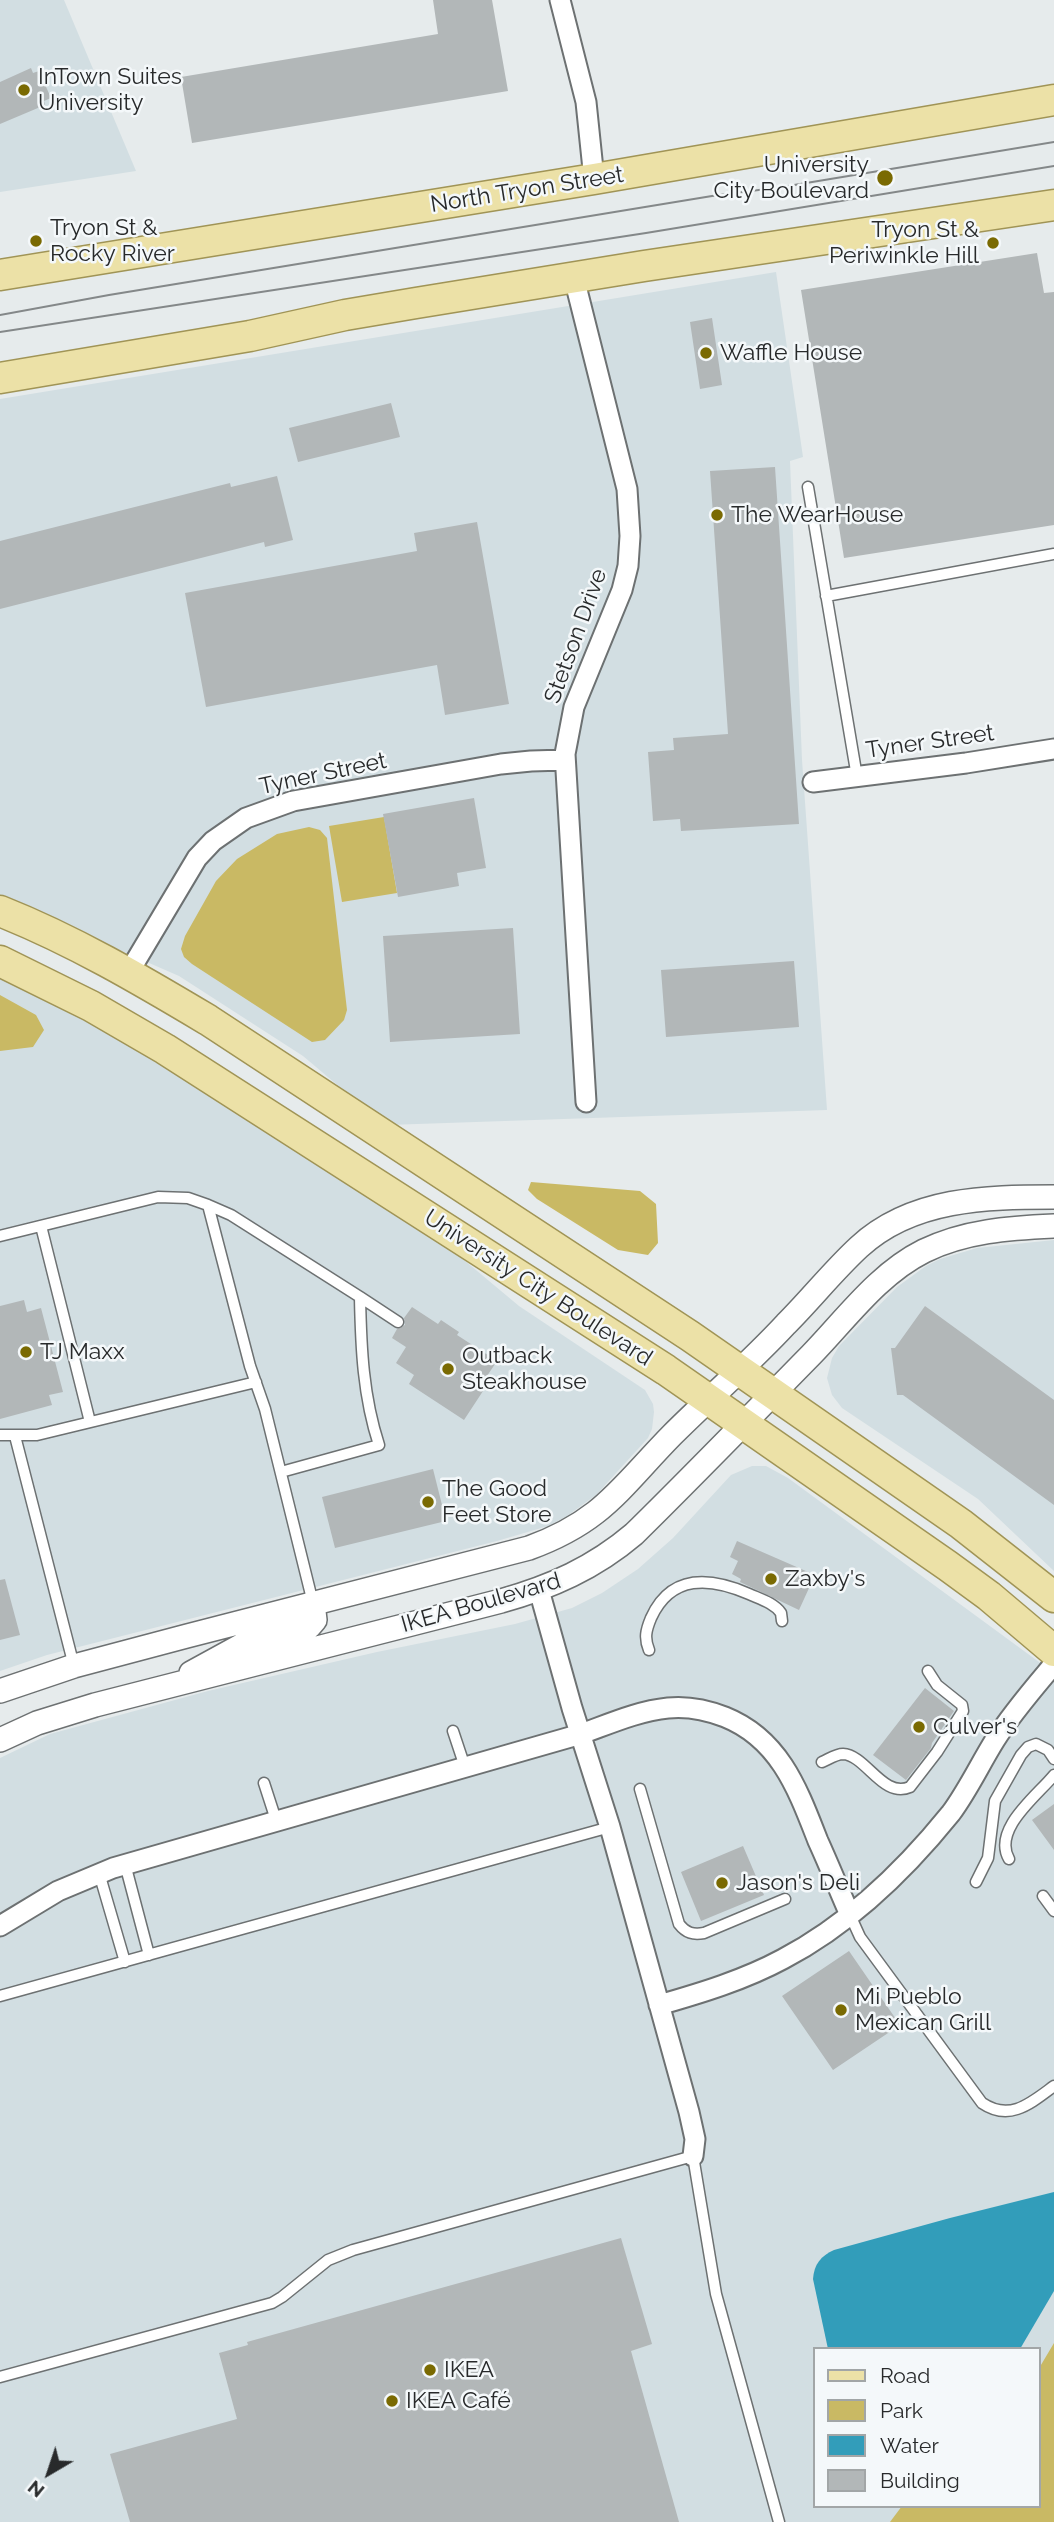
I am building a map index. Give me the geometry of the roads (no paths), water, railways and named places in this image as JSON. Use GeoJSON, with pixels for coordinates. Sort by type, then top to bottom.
{"type":"FeatureCollection","features":[{"type":"Feature","properties":{"kind":"main road","name":"North Tryon Street"},"geometry":{"type":"LineString","coordinates":[[0,275],[594,179],[1054,100]]}},
{"type":"Feature","properties":{"kind":"main road"},"geometry":{"type":"LineString","coordinates":[[0,378],[250,336],[345,315],[1054,205]]}},
{"type":"Feature","properties":{"kind":"main road","name":"University City Boulevard"},"geometry":{"type":"LineString","coordinates":[[0,911],[129,972],[219,1027],[773,1393],[961,1524],[1054,1597]]}},
{"type":"Feature","properties":{"kind":"main road","name":"University City Boulevard"},"geometry":{"type":"LineString","coordinates":[[0,961],[91,1006],[153,1042],[666,1370],[948,1566],[989,1596],[1054,1651]]}},
{"type":"Feature","properties":{"kind":"street"},"geometry":{"type":"LineString","coordinates":[[560,0],[586,102],[594,179]]}},
{"type":"Feature","properties":{"kind":"street","name":"Stetson Drive"},"geometry":{"type":"LineString","coordinates":[[574,278],[627,489],[630,536],[628,566],[622,590],[574,707],[565,760],[586,1102]]}},
{"type":"Feature","properties":{"kind":"street","name":"Tyner Street"},"geometry":{"type":"LineString","coordinates":[[813,782],[1054,749]]}},
{"type":"Feature","properties":{"kind":"street","name":"Tyner Street"},"geometry":{"type":"LineString","coordinates":[[129,972],[197,858],[221,835],[258,812],[293,801],[501,764],[565,760]]}},
{"type":"Feature","properties":{"kind":"street","name":"IKEA Boulevard"},"geometry":{"type":"LineString","coordinates":[[0,1691],[75,1666],[529,1548],[568,1532],[615,1498],[860,1246],[885,1228],[928,1209],[969,1199],[1054,1196]]}},
{"type":"Feature","properties":{"kind":"street","name":"IKEA Boulevard"},"geometry":{"type":"LineString","coordinates":[[0,1740],[55,1717],[539,1590],[593,1565],[622,1544],[865,1297],[910,1258],[940,1244],[990,1230],[1054,1226]]}},
{"type":"Feature","properties":{"kind":"street"},"geometry":{"type":"LineString","coordinates":[[539,1590],[610,1827],[689,2112],[695,2139],[693,2156]]}},
{"type":"Feature","properties":{"kind":"street"},"geometry":{"type":"LineString","coordinates":[[170,1685],[244,1644],[309,1627],[316,1616],[313,1603]]}},
{"type":"Feature","properties":{"kind":"street"},"geometry":{"type":"LineString","coordinates":[[659,2006],[774,1964],[815,1940],[886,1883],[951,1812],[1004,1725],[1054,1664]]}},
{"type":"Feature","properties":{"kind":"street"},"geometry":{"type":"LineString","coordinates":[[0,1926],[58,1891],[99,1872],[581,1734],[636,1715],[670,1708],[703,1710],[734,1721],[775,1752],[793,1781],[850,1914]]}},
{"type":"Feature","properties":{"kind":"lane"},"geometry":{"type":"LineString","coordinates":[[808,487],[857,777]]}},
{"type":"Feature","properties":{"kind":"lane"},"geometry":{"type":"LineString","coordinates":[[826,596],[1054,554]]}},
{"type":"Feature","properties":{"kind":"lane"},"geometry":{"type":"LineString","coordinates":[[0,1237],[158,1197],[188,1198],[231,1215],[398,1322]]}},
{"type":"Feature","properties":{"kind":"lane"},"geometry":{"type":"LineString","coordinates":[[208,1205],[281,1472],[313,1603]]}},
{"type":"Feature","properties":{"kind":"lane"},"geometry":{"type":"LineString","coordinates":[[41,1226],[90,1422]]}},
{"type":"Feature","properties":{"kind":"lane"},"geometry":{"type":"LineString","coordinates":[[281,1472],[379,1445],[366,1395],[362,1364],[360,1297]]}},
{"type":"Feature","properties":{"kind":"lane"},"geometry":{"type":"LineString","coordinates":[[0,1435],[37,1435],[256,1381]]}},
{"type":"Feature","properties":{"kind":"lane"},"geometry":{"type":"LineString","coordinates":[[15,1436],[75,1666]]}},
{"type":"Feature","properties":{"kind":"lane"},"geometry":{"type":"LineString","coordinates":[[649,1650],[645,1635],[656,1608],[666,1595],[690,1583],[712,1582],[729,1585],[775,1606],[782,1613],[782,1621]]}},
{"type":"Feature","properties":{"kind":"lane"},"geometry":{"type":"LineString","coordinates":[[822,1762],[837,1755],[849,1755],[894,1788],[903,1790],[910,1787],[937,1752],[962,1711],[962,1705],[937,1685],[928,1671]]}},
{"type":"Feature","properties":{"kind":"lane"},"geometry":{"type":"LineString","coordinates":[[453,1731],[465,1767]]}},
{"type":"Feature","properties":{"kind":"lane"},"geometry":{"type":"LineString","coordinates":[[976,1882],[988,1858],[995,1801],[1021,1755],[1028,1747],[1036,1744],[1048,1750],[1054,1759]]}},
{"type":"Feature","properties":{"kind":"lane"},"geometry":{"type":"LineString","coordinates":[[1010,1858],[1006,1849],[1013,1820],[1054,1775]]}},
{"type":"Feature","properties":{"kind":"lane"},"geometry":{"type":"LineString","coordinates":[[264,1783],[276,1820]]}},
{"type":"Feature","properties":{"kind":"lane"},"geometry":{"type":"LineString","coordinates":[[640,1789],[678,1924],[687,1932],[704,1933],[785,1899]]}},
{"type":"Feature","properties":{"kind":"lane"},"geometry":{"type":"LineString","coordinates":[[0,1996],[610,1827]]}},
{"type":"Feature","properties":{"kind":"lane"},"geometry":{"type":"LineString","coordinates":[[125,1864],[149,1955]]}},
{"type":"Feature","properties":{"kind":"lane"},"geometry":{"type":"LineString","coordinates":[[99,1872],[125,1962]]}},
{"type":"Feature","properties":{"kind":"lane"},"geometry":{"type":"LineString","coordinates":[[1043,1896],[1054,1911]]}},
{"type":"Feature","properties":{"kind":"lane"},"geometry":{"type":"LineString","coordinates":[[850,1914],[860,1937],[982,2104],[995,2110],[1018,2110],[1054,2085]]}},
{"type":"Feature","properties":{"kind":"lane"},"geometry":{"type":"LineString","coordinates":[[0,2376],[272,2303],[328,2260],[353,2250],[693,2156],[719,2308],[779,2522]]}},
{"type":"Feature","properties":{"kind":"water"},"geometry":{"type":"Polygon","coordinates":[[[1054,2192],[1054,2291],[1021,2347],[828,2347],[813,2279],[819,2261],[834,2250],[1054,2192]]]}},
{"type":"Feature","properties":{"kind":"tram line"},"geometry":{"type":"LineString","coordinates":[[0,315],[712,196],[1054,142]]}},
{"type":"Feature","properties":{"kind":"tram line"},"geometry":{"type":"LineString","coordinates":[[0,332],[646,233],[1054,166]]}},
{"type":"Feature","properties":{"kind":"place","name":"InTown Suites University"},"geometry":{"type":"Point","coordinates":[24,90]}},
{"type":"Feature","properties":{"kind":"place","name":"University City Boulevard"},"geometry":{"type":"Point","coordinates":[885,178]}},
{"type":"Feature","properties":{"kind":"place","name":"Tryon St & Rocky River"},"geometry":{"type":"Point","coordinates":[36,241]}},
{"type":"Feature","properties":{"kind":"place","name":"Tryon St & Periwinkle Hill"},"geometry":{"type":"Point","coordinates":[993,243]}},
{"type":"Feature","properties":{"kind":"place","name":"Waffle House"},"geometry":{"type":"Point","coordinates":[706,353]}},
{"type":"Feature","properties":{"kind":"place","name":"The WearHouse"},"geometry":{"type":"Point","coordinates":[717,515]}},
{"type":"Feature","properties":{"kind":"place","name":"TJ Maxx"},"geometry":{"type":"Point","coordinates":[26,1352]}},
{"type":"Feature","properties":{"kind":"place","name":"Outback Steakhouse"},"geometry":{"type":"Point","coordinates":[448,1369]}},
{"type":"Feature","properties":{"kind":"place","name":"The Good Feet Store"},"geometry":{"type":"Point","coordinates":[428,1502]}},
{"type":"Feature","properties":{"kind":"place","name":"Zaxby's"},"geometry":{"type":"Point","coordinates":[771,1579]}},
{"type":"Feature","properties":{"kind":"place","name":"Culver's"},"geometry":{"type":"Point","coordinates":[919,1727]}},
{"type":"Feature","properties":{"kind":"place","name":"Jason's Deli"},"geometry":{"type":"Point","coordinates":[722,1883]}},
{"type":"Feature","properties":{"kind":"place","name":"Mi Pueblo Mexican Grill"},"geometry":{"type":"Point","coordinates":[841,2010]}},
{"type":"Feature","properties":{"kind":"place","name":"IKEA"},"geometry":{"type":"Point","coordinates":[430,2370]}},
{"type":"Feature","properties":{"kind":"place","name":"IKEA Café"},"geometry":{"type":"Point","coordinates":[392,2401]}}]}
